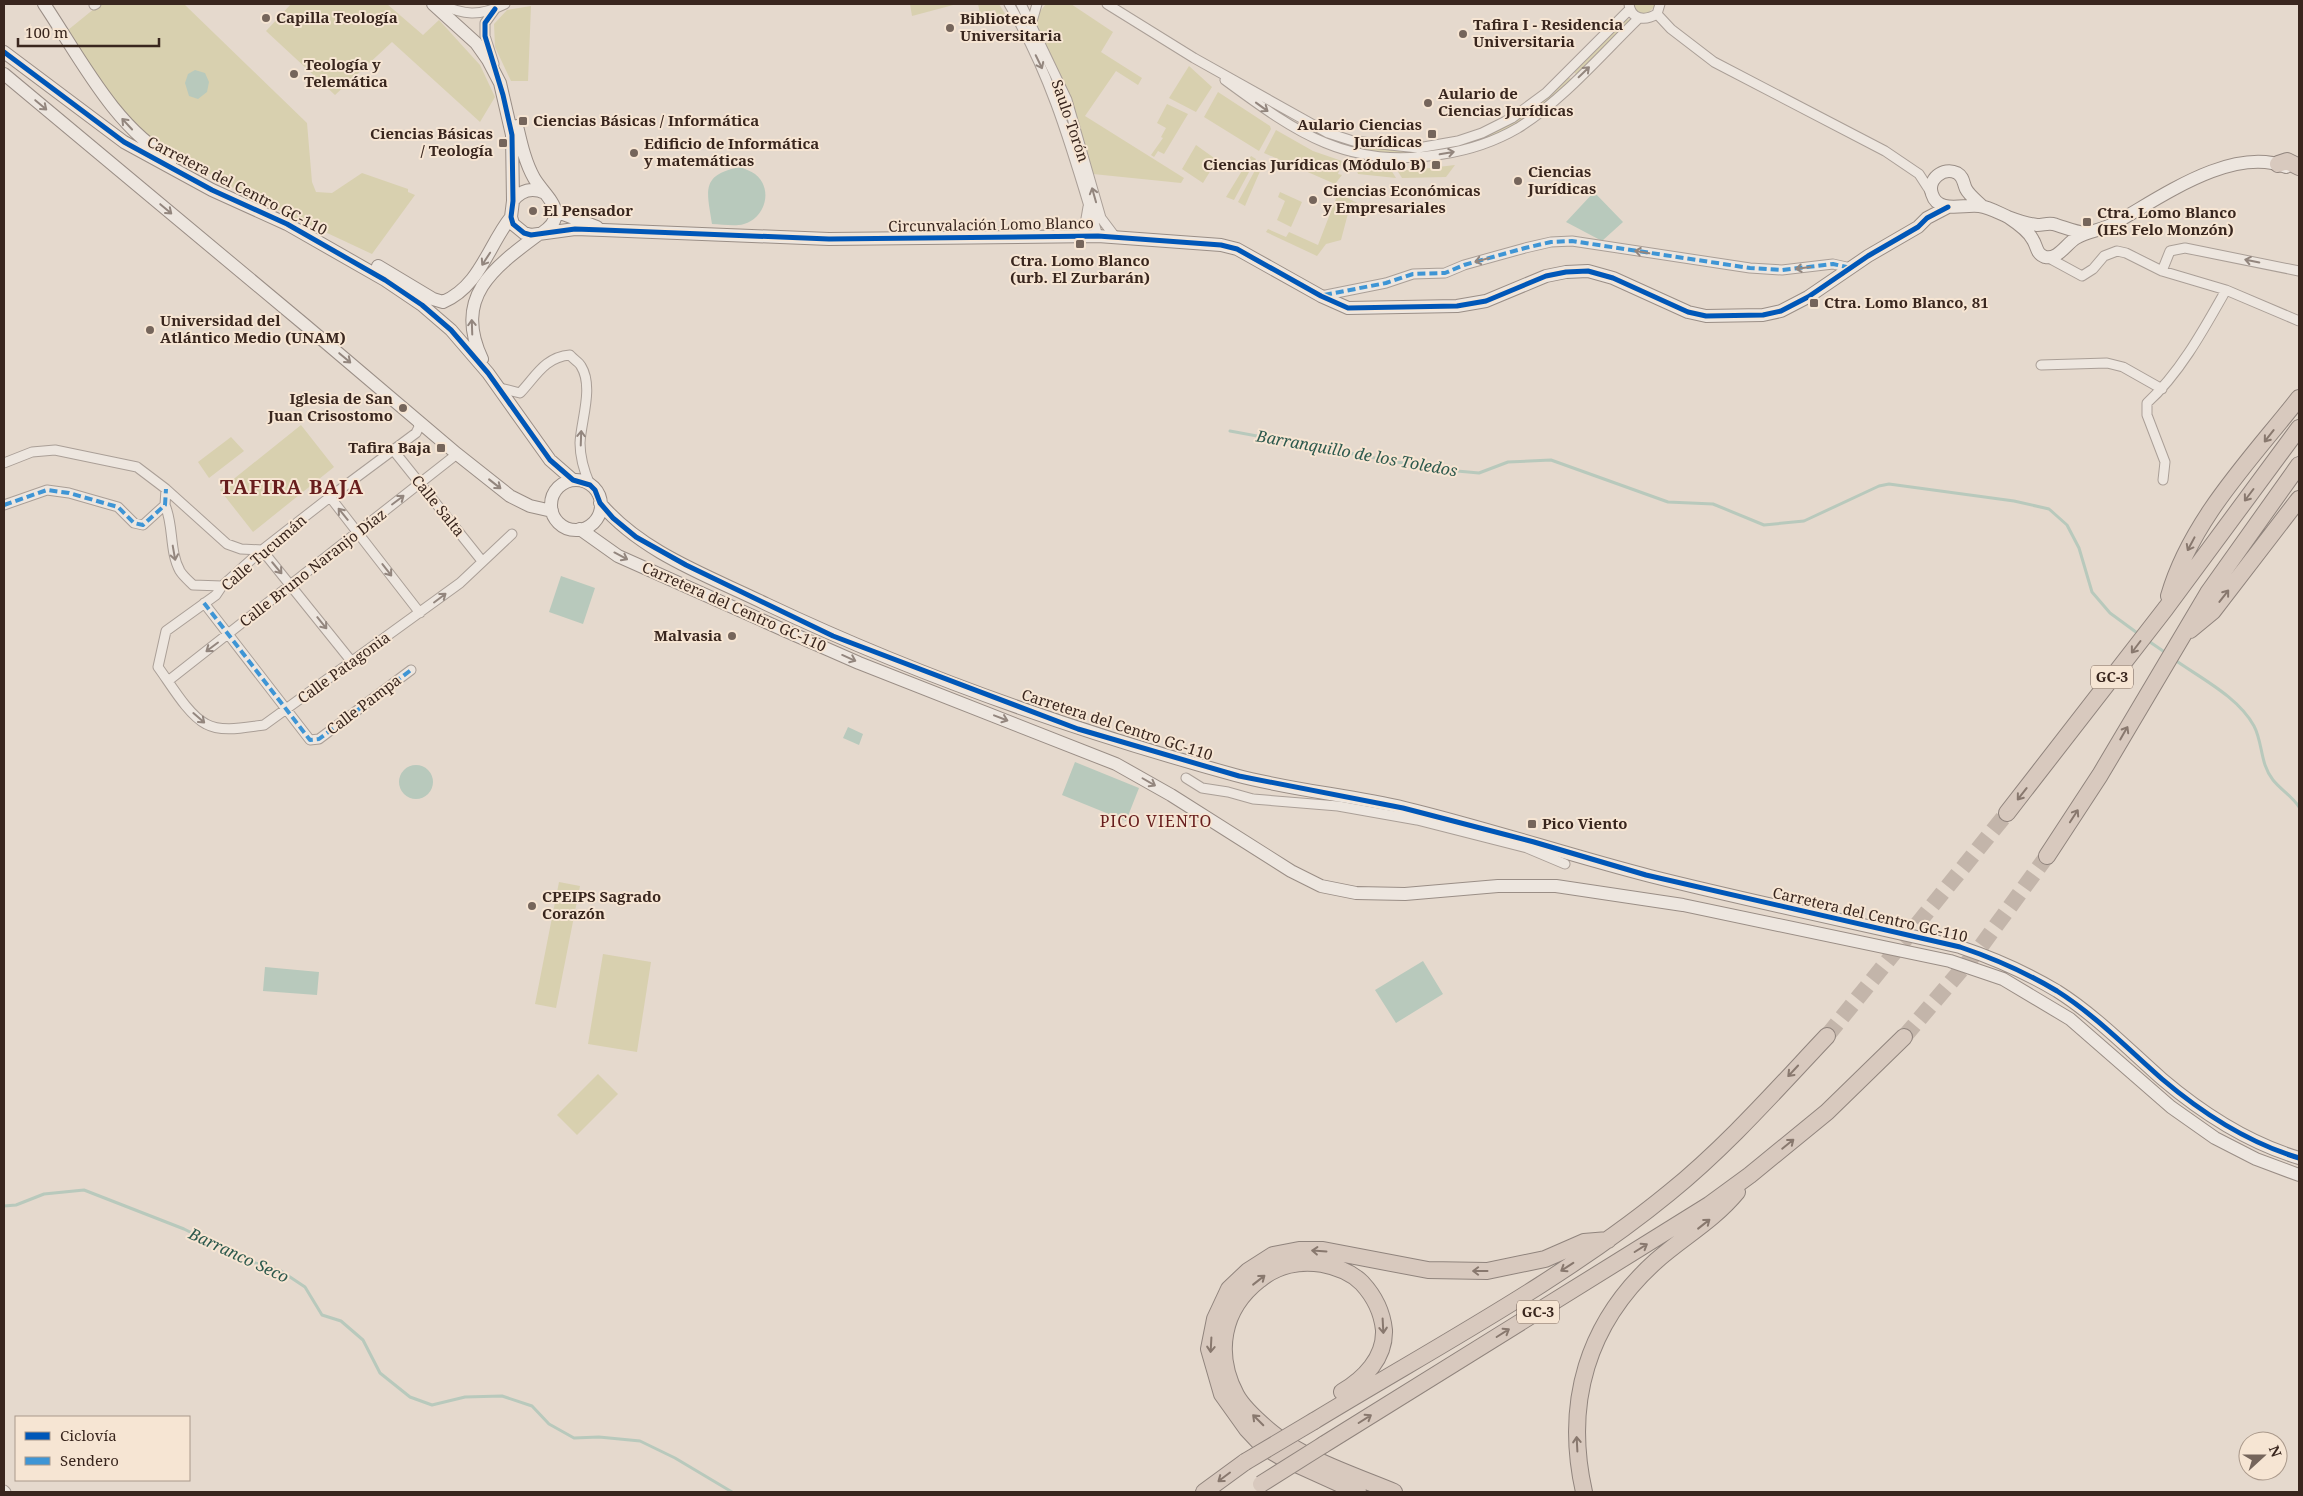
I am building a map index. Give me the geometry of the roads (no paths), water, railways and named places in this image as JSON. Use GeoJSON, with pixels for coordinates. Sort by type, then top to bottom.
{"type":"FeatureCollection","features":[{"type":"Feature","properties":{"kind":"highway"},"geometry":{"type":"LineString","coordinates":[[2278,164],[2287,161],[2299,167]]}},
{"type":"Feature","properties":{"kind":"highway"},"geometry":{"type":"LineString","coordinates":[[2166,608],[2175,575],[2204,521],[2216,503],[2299,398]]}},
{"type":"Feature","properties":{"kind":"highway","name":"GC-3"},"geometry":{"type":"LineString","coordinates":[[2007,813],[2166,608],[2299,428]]}},
{"type":"Feature","properties":{"kind":"highway","name":"GC-3"},"geometry":{"type":"LineString","coordinates":[[2047,856],[2100,775],[2177,642],[2248,535],[2299,466]]}},
{"type":"Feature","properties":{"kind":"highway"},"geometry":{"type":"LineString","coordinates":[[2177,642],[2213,611],[2299,499]]}},
{"type":"Feature","properties":{"kind":"highway","name":"GC-3"},"geometry":{"type":"LineString","coordinates":[[1204,1492],[1245,1462],[1284,1438],[1312,1416],[1531,1290],[1608,1240],[1669,1193],[1727,1142],[1826,1036]]}},
{"type":"Feature","properties":{"kind":"highway","name":"GC-3"},"geometry":{"type":"LineString","coordinates":[[1256,1488],[1679,1225],[1750,1175],[1827,1112],[1904,1037]]}},
{"type":"Feature","properties":{"kind":"highway"},"geometry":{"type":"LineString","coordinates":[[1584,1492],[1578,1464],[1576,1435],[1578,1399],[1586,1364],[1601,1327],[1619,1300],[1656,1262],[1722,1210],[1750,1175]]}},
{"type":"Feature","properties":{"kind":"highway"},"geometry":{"type":"LineString","coordinates":[[1394,1492],[1341,1478],[1283,1458],[1264,1446],[1247,1429],[1222,1394],[1209,1349],[1215,1319],[1229,1290],[1248,1272],[1273,1255],[1299,1250],[1323,1250],[1428,1270],[1488,1271],[1545,1259],[1584,1242],[1608,1240]]}},
{"type":"Feature","properties":{"kind":"highway"},"geometry":{"type":"LineString","coordinates":[[1312,1416],[1365,1376],[1376,1361],[1384,1339],[1383,1315],[1372,1294],[1357,1278],[1340,1268],[1312,1262],[1288,1264],[1265,1274],[1248,1288],[1233,1307],[1226,1327],[1223,1350],[1228,1375],[1236,1396],[1272,1434],[1341,1478],[1358,1492]]}},
{"type":"Feature","properties":{"kind":"main road"},"geometry":{"type":"LineString","coordinates":[[44,4],[112,108],[140,138],[167,156],[286,224],[335,242],[433,299],[442,302],[453,297],[469,282],[488,258],[500,230],[511,217],[513,201],[512,135],[502,89]]}},
{"type":"Feature","properties":{"kind":"main road"},"geometry":{"type":"LineString","coordinates":[[433,4],[476,43],[488,60],[514,115],[524,153],[534,178],[552,200],[556,211],[552,224],[504,260],[490,275],[480,291],[473,308],[471,326],[473,340],[488,373]]}},
{"type":"Feature","properties":{"kind":"main road","name":"Carretera del Centro GC-110"},"geometry":{"type":"LineString","coordinates":[[4,52],[124,142],[212,190],[286,224],[385,280],[422,305],[451,330],[500,388],[550,460],[573,480]]}},
{"type":"Feature","properties":{"kind":"main road"},"geometry":{"type":"LineString","coordinates":[[4,74],[457,454],[510,496],[530,506],[552,511]]}},
{"type":"Feature","properties":{"kind":"main road"},"geometry":{"type":"LineString","coordinates":[[2008,217],[2026,231],[2034,241],[2035,248],[2040,254],[2047,257],[2056,256],[2062,249],[2086,233],[2113,224],[2177,187],[2224,168],[2253,162],[2278,164],[2299,173]]}},
{"type":"Feature","properties":{"kind":"main road"},"geometry":{"type":"LineString","coordinates":[[1927,218],[1932,195],[1931,182],[1938,174],[1947,171],[1957,173],[1964,180],[1966,190],[1982,206]]}},
{"type":"Feature","properties":{"kind":"main road"},"geometry":{"type":"LineString","coordinates":[[513,201],[527,190],[539,190],[545,193]]}},
{"type":"Feature","properties":{"kind":"main road"},"geometry":{"type":"LineString","coordinates":[[1932,195],[1940,205],[1948,207],[1957,205],[1982,206],[2008,217],[2037,225],[2054,225],[2076,233],[2086,233]]}},
{"type":"Feature","properties":{"kind":"main road","name":"Circunvalación Lomo Blanco"},"geometry":{"type":"LineString","coordinates":[[540,233],[575,229],[829,240],[1098,236],[1221,245],[1237,249],[1321,296],[1348,308],[1457,306],[1486,301],[1546,276],[1566,272],[1588,271],[1613,278],[1688,312],[1706,316],[1763,315],[1781,311],[1808,297],[1918,227],[1927,218],[1948,207]]}},
{"type":"Feature","properties":{"kind":"main road"},"geometry":{"type":"LineString","coordinates":[[556,211],[604,230]]}},
{"type":"Feature","properties":{"kind":"main road"},"geometry":{"type":"LineString","coordinates":[[511,217],[518,230],[532,235],[540,233]]}},
{"type":"Feature","properties":{"kind":"main road"},"geometry":{"type":"LineString","coordinates":[[573,480],[590,485],[595,490],[600,503],[595,520],[580,529],[573,530],[560,524],[552,511],[551,504],[554,493],[562,484],[573,480]]}},
{"type":"Feature","properties":{"kind":"main road","name":"Carretera del Centro GC-110"},"geometry":{"type":"LineString","coordinates":[[600,503],[613,518],[636,537],[686,565],[833,636],[1078,729],[1239,776],[1403,808],[1502,833],[1662,879],[1960,947],[2002,961],[2058,992],[2096,1021],[2164,1080],[2197,1106],[2233,1130],[2281,1152],[2299,1158]]}},
{"type":"Feature","properties":{"kind":"main road","name":"Carretera del Centro GC-110"},"geometry":{"type":"LineString","coordinates":[[580,529],[618,556],[795,635],[859,663],[1122,767],[1291,870],[1321,886],[1356,893],[1395,894],[1498,886],[1556,886],[1683,905],[1950,961],[2003,979],[2070,1019],[2171,1107],[2216,1138],[2256,1159],[2299,1175]]}},
{"type":"Feature","properties":{"kind":"street"},"geometry":{"type":"LineString","coordinates":[[439,4],[460,13],[472,14],[495,9],[505,4]]}},
{"type":"Feature","properties":{"kind":"street","name":"Saulo Torón"},"geometry":{"type":"LineString","coordinates":[[1008,4],[1044,71],[1068,135],[1098,236]]}},
{"type":"Feature","properties":{"kind":"street","name":"Saulo Torón"},"geometry":{"type":"LineString","coordinates":[[1021,4],[1066,100],[1101,218],[1116,238]]}},
{"type":"Feature","properties":{"kind":"street"},"geometry":{"type":"LineString","coordinates":[[1031,25],[1038,4]]}},
{"type":"Feature","properties":{"kind":"street"},"geometry":{"type":"LineString","coordinates":[[1107,4],[1194,58],[1328,134],[1352,141],[1418,148],[1482,133],[1512,118],[1546,93],[1629,7],[1638,19]]}},
{"type":"Feature","properties":{"kind":"street"},"geometry":{"type":"LineString","coordinates":[[1194,58],[1277,119],[1323,143],[1349,152],[1378,157],[1417,158],[1460,151],[1486,144],[1518,128],[1553,101],[1638,19],[1648,19],[1657,14],[1660,4]]}},
{"type":"Feature","properties":{"kind":"street"},"geometry":{"type":"LineString","coordinates":[[495,9],[485,23],[485,29],[502,89]]}},
{"type":"Feature","properties":{"kind":"street"},"geometry":{"type":"LineString","coordinates":[[1657,14],[1671,29],[1714,62],[1885,151],[1919,174],[1932,195]]}},
{"type":"Feature","properties":{"kind":"street"},"geometry":{"type":"LineString","coordinates":[[1919,174],[1938,174]]}},
{"type":"Feature","properties":{"kind":"street"},"geometry":{"type":"LineString","coordinates":[[1083,236],[1088,204]]}},
{"type":"Feature","properties":{"kind":"street"},"geometry":{"type":"LineString","coordinates":[[1321,296],[1386,283],[1413,274],[1445,273],[1464,265],[1551,242],[1572,241],[1750,268],[1782,270],[1834,264],[1851,268]]}},
{"type":"Feature","properties":{"kind":"street"},"geometry":{"type":"LineString","coordinates":[[2162,271],[2170,251],[2185,248],[2299,271]]}},
{"type":"Feature","properties":{"kind":"street"},"geometry":{"type":"LineString","coordinates":[[2062,249],[2070,271]]}},
{"type":"Feature","properties":{"kind":"street"},"geometry":{"type":"LineString","coordinates":[[2047,257],[2082,276],[2093,269],[2104,256],[2117,251],[2126,253],[2162,271],[2226,290],[2299,321]]}},
{"type":"Feature","properties":{"kind":"street"},"geometry":{"type":"LineString","coordinates":[[2163,480],[2165,462],[2147,414],[2147,402],[2162,389],[2206,325],[2226,290]]}},
{"type":"Feature","properties":{"kind":"street"},"geometry":{"type":"LineString","coordinates":[[500,388],[520,393],[547,363],[558,356],[570,355],[581,365],[586,376],[586,393],[581,428],[582,466],[590,485]]}},
{"type":"Feature","properties":{"kind":"street"},"geometry":{"type":"LineString","coordinates":[[2041,365],[2107,363],[2123,367],[2162,389]]}},
{"type":"Feature","properties":{"kind":"street","name":"Calle Tucumán"},"geometry":{"type":"LineString","coordinates":[[168,681],[158,667],[166,631],[216,595],[222,586],[256,558],[262,550],[416,433],[419,427],[417,419]]}},
{"type":"Feature","properties":{"kind":"street"},"geometry":{"type":"LineString","coordinates":[[4,463],[32,452],[55,450],[137,467],[166,489],[227,544],[241,549],[262,550],[352,662]]}},
{"type":"Feature","properties":{"kind":"street","name":"Calle Salta"},"geometry":{"type":"LineString","coordinates":[[394,451],[482,562]]}},
{"type":"Feature","properties":{"kind":"street","name":"Calle Bruno Naranjo Díaz"},"geometry":{"type":"LineString","coordinates":[[168,681],[457,454]]}},
{"type":"Feature","properties":{"kind":"street"},"geometry":{"type":"LineString","coordinates":[[166,489],[165,505],[171,519],[174,556],[180,572],[193,585],[222,586]]}},
{"type":"Feature","properties":{"kind":"street"},"geometry":{"type":"LineString","coordinates":[[4,505],[47,490],[69,493],[118,507],[134,523],[144,525],[165,505]]}},
{"type":"Feature","properties":{"kind":"street"},"geometry":{"type":"LineString","coordinates":[[330,497],[420,613]]}},
{"type":"Feature","properties":{"kind":"street","name":"Calle Patagonia"},"geometry":{"type":"LineString","coordinates":[[168,681],[192,713],[206,725],[229,728],[264,725],[460,583],[512,534]]}},
{"type":"Feature","properties":{"kind":"street","name":"Calle Pampa"},"geometry":{"type":"LineString","coordinates":[[204,603],[310,740],[319,739],[411,670]]}},
{"type":"Feature","properties":{"kind":"street"},"geometry":{"type":"LineString","coordinates":[[1186,778],[1202,788],[1228,792],[1253,799],[1338,806],[1417,820],[1527,848],[1565,864]]}},
{"type":"Feature","properties":{"kind":"waterway","name":"Barranquillo de los Toledos"},"geometry":{"type":"LineString","coordinates":[[1230,431],[1435,469],[1479,473],[1508,462],[1551,460],[1668,502],[1713,504],[1764,525],[1804,521],[1879,486],[1889,484],[2014,501],[2049,509],[2067,525],[2079,548],[2092,592],[2110,613],[2140,635]]}},
{"type":"Feature","properties":{"kind":"waterway","name":"Barranquillo de los Toledos"},"geometry":{"type":"LineString","coordinates":[[2147,640],[2166,653]]}},
{"type":"Feature","properties":{"kind":"waterway","name":"Barranquillo de los Toledos"},"geometry":{"type":"LineString","coordinates":[[2175,660],[2219,689],[2239,706],[2254,726],[2269,774],[2276,784],[2299,807]]}},
{"type":"Feature","properties":{"kind":"waterway","name":"Barranco Seco"},"geometry":{"type":"LineString","coordinates":[[4,1206],[16,1205],[44,1194],[84,1190],[184,1229],[246,1260],[281,1271],[305,1287],[322,1315],[341,1321],[363,1340],[380,1373],[410,1397],[432,1405],[465,1397],[502,1396],[532,1406],[549,1424],[574,1438],[599,1437],[640,1441],[675,1458],[732,1492]]}},
{"type":"Feature","properties":{"kind":"tunnel"},"geometry":{"type":"LineString","coordinates":[[1827,1036],[2007,813]]}},
{"type":"Feature","properties":{"kind":"tunnel"},"geometry":{"type":"LineString","coordinates":[[1904,1037],[1979,949],[2047,856]]}},
{"type":"Feature","properties":{"kind":"place","name":"Capilla Teología"},"geometry":{"type":"Point","coordinates":[266,18]}},
{"type":"Feature","properties":{"kind":"place","name":"Biblioteca Universitaria"},"geometry":{"type":"Point","coordinates":[950,28]}},
{"type":"Feature","properties":{"kind":"place","name":"Tafira I - Residencia Universitaria"},"geometry":{"type":"Point","coordinates":[1463,34]}},
{"type":"Feature","properties":{"kind":"place","name":"Teología y Telemática"},"geometry":{"type":"Point","coordinates":[294,74]}},
{"type":"Feature","properties":{"kind":"place","name":"Aulario de Ciencias Jurídicas"},"geometry":{"type":"Point","coordinates":[1428,103]}},
{"type":"Feature","properties":{"kind":"place","name":"Ciencias Básicas / Informática"},"geometry":{"type":"Point","coordinates":[523,121]}},
{"type":"Feature","properties":{"kind":"place","name":"Aulario Ciencias Jurídicas"},"geometry":{"type":"Point","coordinates":[1432,134]}},
{"type":"Feature","properties":{"kind":"place","name":"Ciencias Básicas / Teología"},"geometry":{"type":"Point","coordinates":[503,143]}},
{"type":"Feature","properties":{"kind":"place","name":"Edificio de Informática y matemáticas"},"geometry":{"type":"Point","coordinates":[634,153]}},
{"type":"Feature","properties":{"kind":"place","name":"Ciencias Jurídicas (Módulo B)"},"geometry":{"type":"Point","coordinates":[1436,165]}},
{"type":"Feature","properties":{"kind":"place","name":"Ciencias Jurídicas"},"geometry":{"type":"Point","coordinates":[1518,181]}},
{"type":"Feature","properties":{"kind":"place","name":"Ciencias Económicas y Empresariales"},"geometry":{"type":"Point","coordinates":[1313,200]}},
{"type":"Feature","properties":{"kind":"place","name":"El Pensador"},"geometry":{"type":"Point","coordinates":[533,211]}},
{"type":"Feature","properties":{"kind":"place","name":"Ctra. Lomo Blanco (IES Felo Monzón)"},"geometry":{"type":"Point","coordinates":[2087,222]}},
{"type":"Feature","properties":{"kind":"place","name":"Ctra. Lomo Blanco (urb. El Zurbarán)"},"geometry":{"type":"Point","coordinates":[1080,244]}},
{"type":"Feature","properties":{"kind":"place","name":"Ctra. Lomo Blanco, 81"},"geometry":{"type":"Point","coordinates":[1814,303]}},
{"type":"Feature","properties":{"kind":"place","name":"Universidad del Atlántico Medio (UNAM)"},"geometry":{"type":"Point","coordinates":[150,330]}},
{"type":"Feature","properties":{"kind":"place","name":"Iglesia de San Juan Crisostomo"},"geometry":{"type":"Point","coordinates":[403,408]}},
{"type":"Feature","properties":{"kind":"place","name":"Tafira Baja"},"geometry":{"type":"Point","coordinates":[441,448]}},
{"type":"Feature","properties":{"kind":"place","name":"Malvasia"},"geometry":{"type":"Point","coordinates":[732,636]}},
{"type":"Feature","properties":{"kind":"place","name":"Pico Viento"},"geometry":{"type":"Point","coordinates":[1532,824]}},
{"type":"Feature","properties":{"kind":"place","name":"CPEIPS Sagrado Corazón"},"geometry":{"type":"Point","coordinates":[532,906]}},
{"type":"Feature","properties":{"kind":"district","name":"TAFIRA BAJA"},"geometry":{"type":"Point","coordinates":[292,487]}},
{"type":"Feature","properties":{"kind":"district","name":"PICO VIENTO"},"geometry":{"type":"Point","coordinates":[1156,821]}}]}
